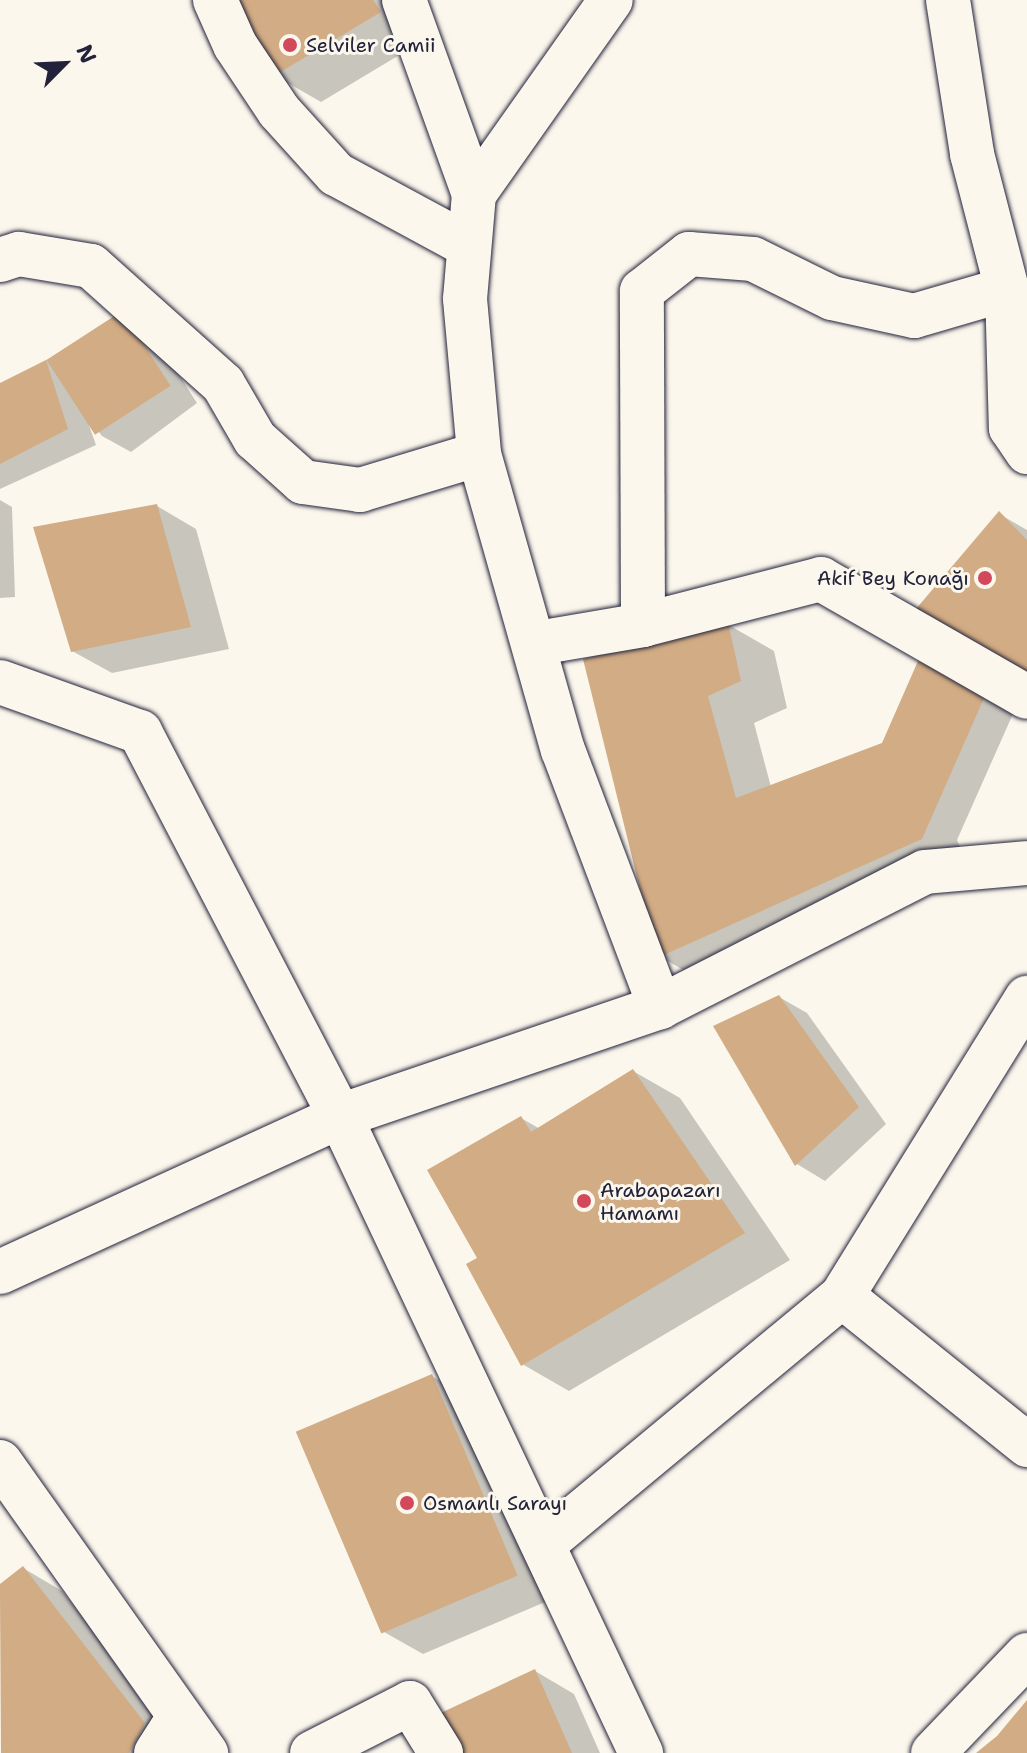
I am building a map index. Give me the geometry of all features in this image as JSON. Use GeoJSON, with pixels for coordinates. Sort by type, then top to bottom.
{"type":"FeatureCollection","features":[{"type":"Feature","properties":{"kind":"street"},"geometry":{"type":"LineString","coordinates":[[215,0],[235,45],[279,111],[336,174],[469,246]]}},
{"type":"Feature","properties":{"kind":"street"},"geometry":{"type":"LineString","coordinates":[[404,0],[474,194],[465,299],[479,454],[538,643],[563,750],[660,1007]]}},
{"type":"Feature","properties":{"kind":"street"},"geometry":{"type":"LineString","coordinates":[[474,194],[611,0]]}},
{"type":"Feature","properties":{"kind":"street"},"geometry":{"type":"LineString","coordinates":[[948,0],[972,154],[1007,289],[1011,428],[1027,452]]}},
{"type":"Feature","properties":{"kind":"street"},"geometry":{"type":"LineString","coordinates":[[0,260],[19,254],[91,266],[223,384],[255,439],[303,482],[360,490],[479,454]]}},
{"type":"Feature","properties":{"kind":"street"},"geometry":{"type":"LineString","coordinates":[[643,625],[642,291],[689,254],[753,259],[832,298],[914,316],[1007,289]]}},
{"type":"Feature","properties":{"kind":"street"},"geometry":{"type":"LineString","coordinates":[[538,643],[643,625],[821,579],[1027,697]]}},
{"type":"Feature","properties":{"kind":"street"},"geometry":{"type":"LineString","coordinates":[[0,682],[140,732],[340,1116],[547,1541],[641,1753]]}},
{"type":"Feature","properties":{"kind":"street"},"geometry":{"type":"LineString","coordinates":[[0,1272],[340,1116],[660,1007],[925,872],[1027,863]]}},
{"type":"Feature","properties":{"kind":"street"},"geometry":{"type":"LineString","coordinates":[[547,1541],[842,1296],[1027,998]]}},
{"type":"Feature","properties":{"kind":"street"},"geometry":{"type":"LineString","coordinates":[[842,1296],[1027,1445]]}},
{"type":"Feature","properties":{"kind":"street"},"geometry":{"type":"LineString","coordinates":[[0,1462],[206,1753]]}},
{"type":"Feature","properties":{"kind":"street"},"geometry":{"type":"LineString","coordinates":[[933,1753],[1027,1655]]}},
{"type":"Feature","properties":{"kind":"street"},"geometry":{"type":"LineString","coordinates":[[312,1753],[410,1703],[441,1753]]}},
{"type":"Feature","properties":{"kind":"street"},"geometry":{"type":"LineString","coordinates":[[156,1753],[179,1717]]}},
{"type":"Feature","properties":{"kind":"building","name":"Selviler Camii"},"geometry":{"type":"Polygon","coordinates":[[[227,0],[373,0],[381,12],[272,77],[227,0]]]}},
{"type":"Feature","properties":{"kind":"building"},"geometry":{"type":"Polygon","coordinates":[[[122,311],[170,386],[95,435],[47,360],[122,311]]]}},
{"type":"Feature","properties":{"kind":"building"},"geometry":{"type":"Polygon","coordinates":[[[46,360],[68,429],[0,464],[0,383],[46,360]]]}},
{"type":"Feature","properties":{"kind":"building"},"geometry":{"type":"Polygon","coordinates":[[[157,504],[191,627],[71,652],[33,527],[157,504]]]}},
{"type":"Feature","properties":{"kind":"building","name":"Akif Bey Konağı"},"geometry":{"type":"Polygon","coordinates":[[[999,511],[1027,540],[1027,675],[910,616],[999,511]]]}},
{"type":"Feature","properties":{"kind":"building"},"geometry":{"type":"Polygon","coordinates":[[[728,622],[741,681],[708,696],[736,798],[882,743],[918,661],[988,689],[922,839],[657,958],[583,659],[728,622]]]}},
{"type":"Feature","properties":{"kind":"building"},"geometry":{"type":"Polygon","coordinates":[[[779,995],[859,1107],[795,1166],[713,1026],[779,995]]]}},
{"type":"Feature","properties":{"kind":"building","name":"Arabapazarı Hamamı"},"geometry":{"type":"Polygon","coordinates":[[[633,1069],[745,1233],[521,1366],[466,1264],[477,1258],[427,1170],[521,1116],[531,1132],[633,1069]]]}},
{"type":"Feature","properties":{"kind":"building","name":"Osmanlı Sarayı"},"geometry":{"type":"Polygon","coordinates":[[[432,1374],[518,1576],[381,1633],[296,1432],[432,1374]]]}},
{"type":"Feature","properties":{"kind":"building"},"geometry":{"type":"Polygon","coordinates":[[[23,1566],[145,1723],[129,1753],[1,1753],[0,1584],[23,1566]]]}},
{"type":"Feature","properties":{"kind":"building"},"geometry":{"type":"Polygon","coordinates":[[[535,1669],[572,1753],[455,1753],[432,1717],[535,1669]]]}},
{"type":"Feature","properties":{"kind":"building"},"geometry":{"type":"Polygon","coordinates":[[[1027,1700],[1027,1753],[976,1753],[997,1736],[1027,1700]]]}},
{"type":"Feature","properties":{"kind":"place","name":"Selviler Camii"},"geometry":{"type":"Point","coordinates":[290,45]}},
{"type":"Feature","properties":{"kind":"place","name":"Akif Bey Konağı"},"geometry":{"type":"Point","coordinates":[985,578]}},
{"type":"Feature","properties":{"kind":"place","name":"Arabapazarı Hamamı"},"geometry":{"type":"Point","coordinates":[584,1201]}},
{"type":"Feature","properties":{"kind":"place","name":"Osmanlı Sarayı"},"geometry":{"type":"Point","coordinates":[407,1503]}}]}
